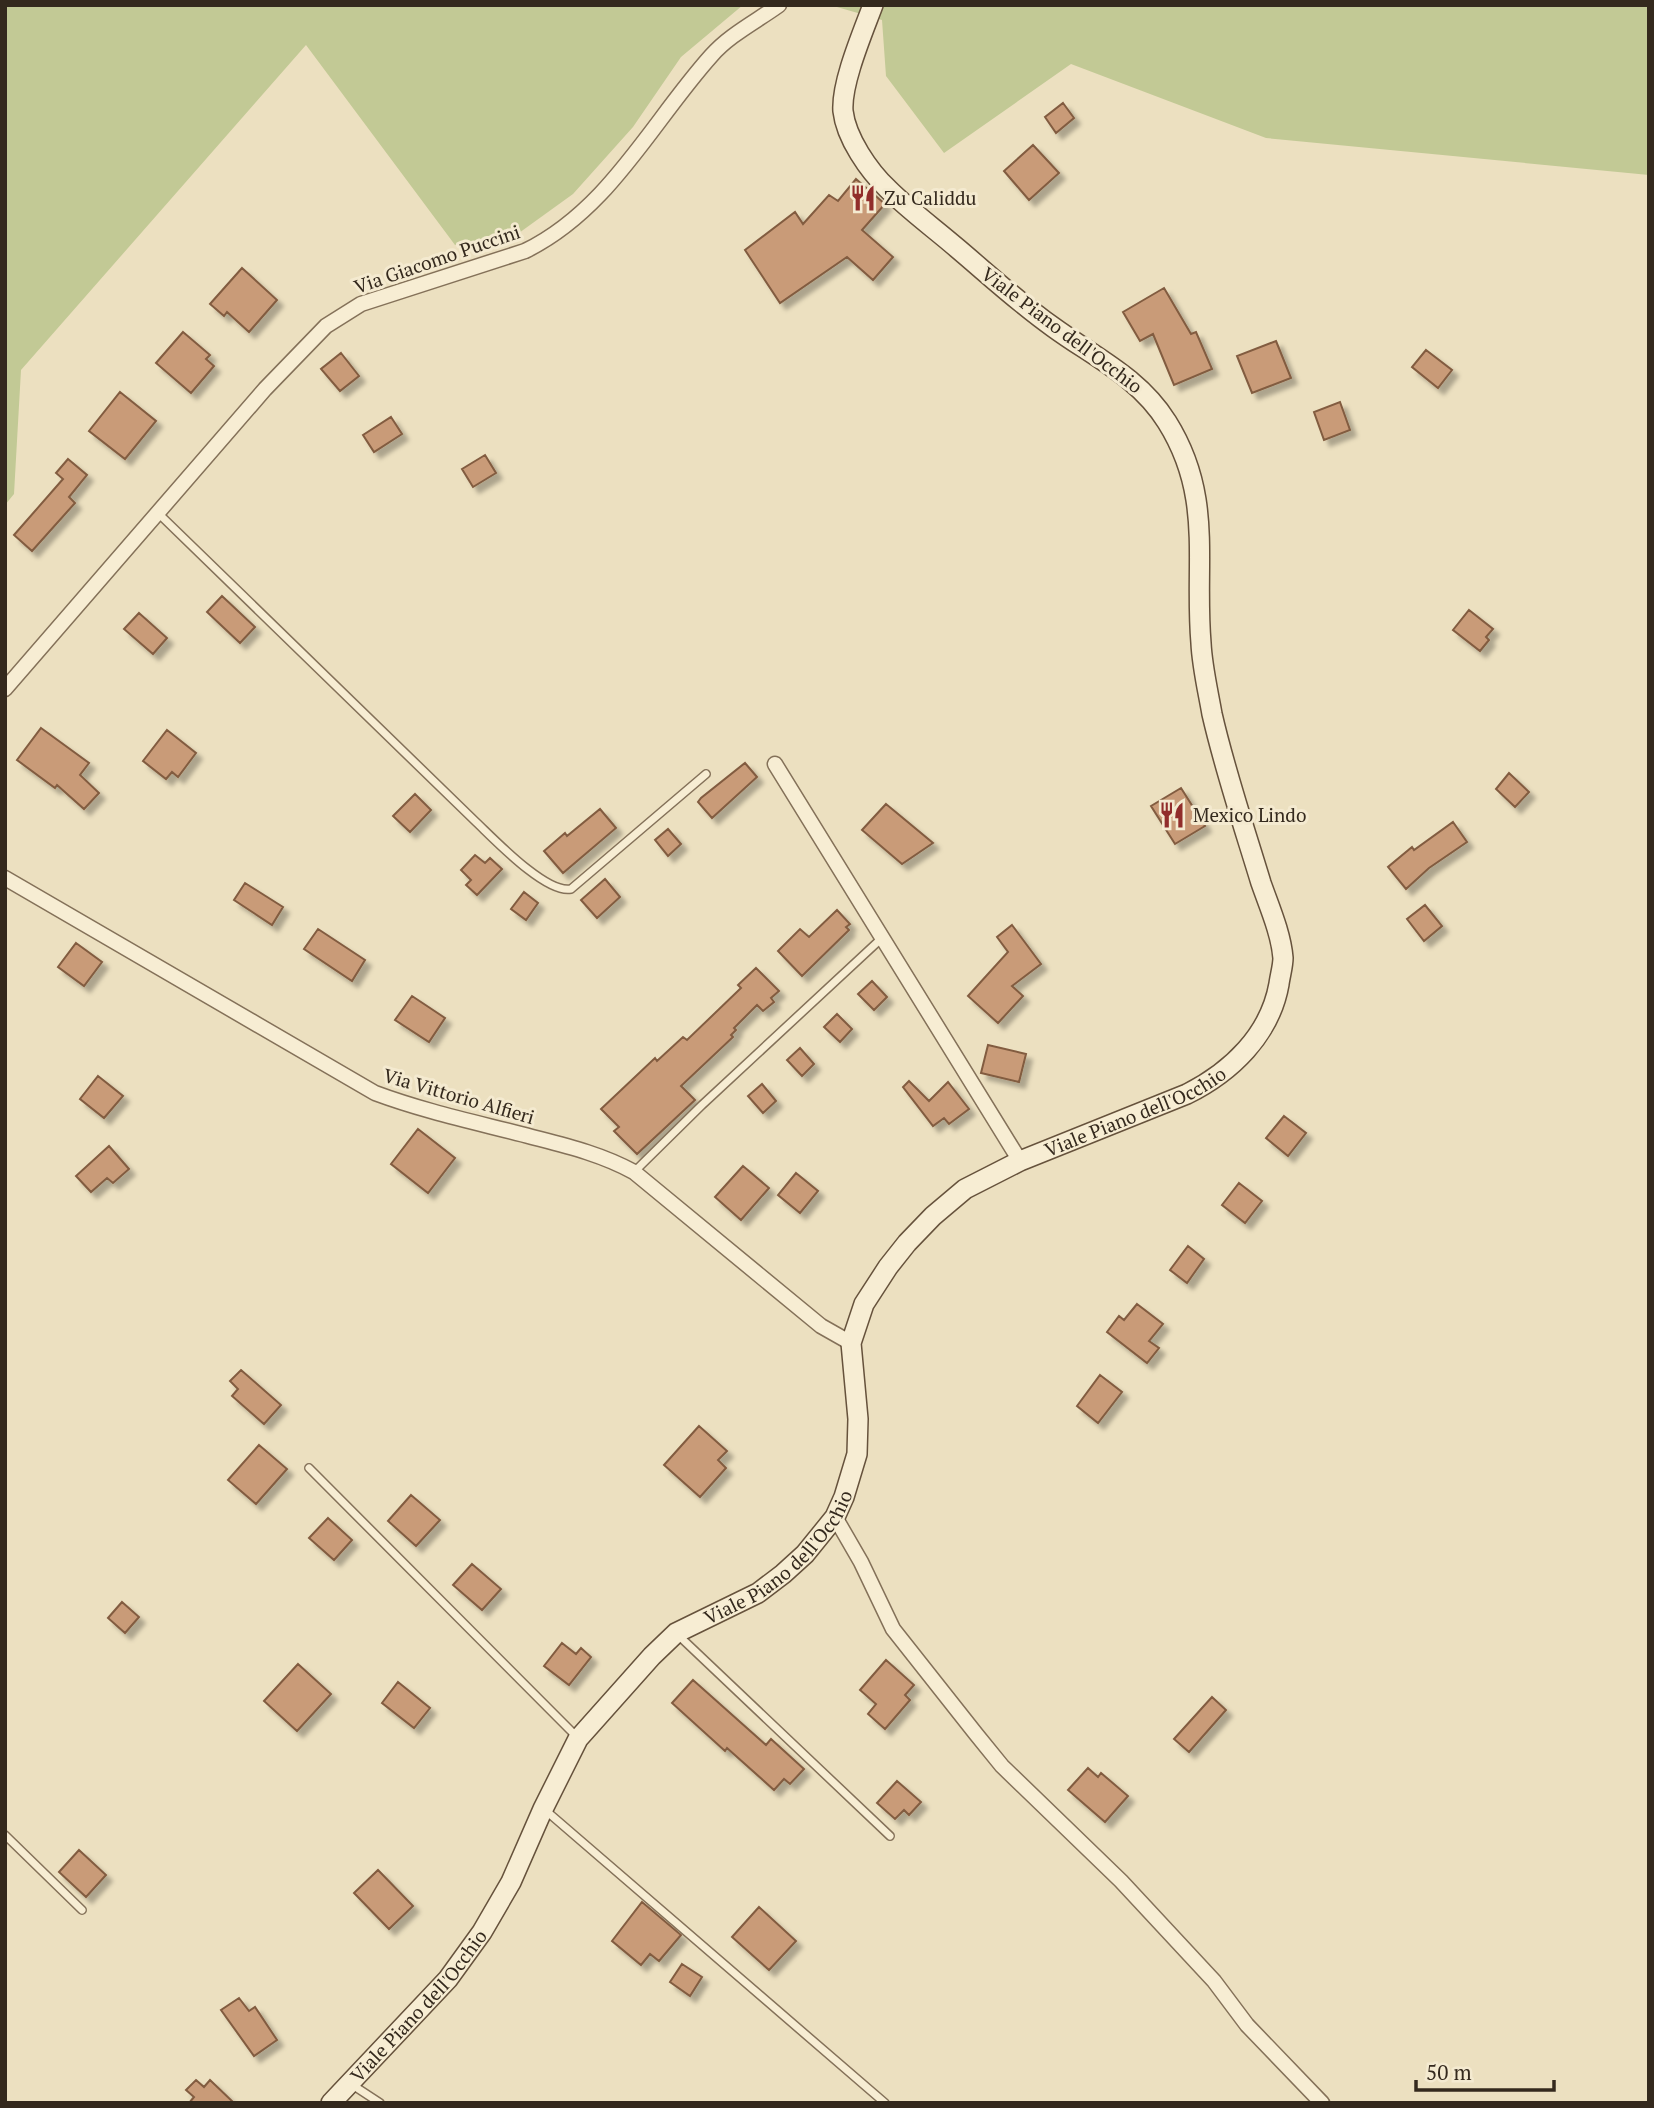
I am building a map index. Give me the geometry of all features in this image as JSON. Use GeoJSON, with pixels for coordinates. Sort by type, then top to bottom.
{"type":"FeatureCollection","features":[{"type":"Feature","properties":{"kind":"main road","name":"Viale Piano dell'Occhio"},"geometry":{"type":"LineString","coordinates":[[331,2103],[448,1979],[482,1932],[511,1882],[579,1739],[652,1656],[676,1633],[766,1587],[805,1554],[835,1517],[857,1454],[858,1419],[851,1343],[863,1304],[888,1267],[933,1216],[965,1189],[1020,1161],[1209,1083],[1246,1052],[1258,1036],[1277,997],[1283,958],[1213,715],[1201,643],[1199,513],[1195,484],[1184,453],[1151,398],[1128,377],[1026,307],[887,188],[868,163],[850,134],[843,111],[845,87],[873,5]]}},
{"type":"Feature","properties":{"kind":"street","name":"Via Giacomo Puccini"},"geometry":{"type":"LineString","coordinates":[[5,689],[274,379],[326,326],[361,304],[525,251],[557,233],[587,209],[606,188],[712,54],[779,5]]}},
{"type":"Feature","properties":{"kind":"street"},"geometry":{"type":"LineString","coordinates":[[775,764],[1020,1161]]}},
{"type":"Feature","properties":{"kind":"street","name":"Via Vittorio Alfieri"},"geometry":{"type":"LineString","coordinates":[[5,878],[375,1093],[403,1104],[611,1159],[634,1172],[821,1326],[851,1343]]}},
{"type":"Feature","properties":{"kind":"street"},"geometry":{"type":"LineString","coordinates":[[835,1517],[861,1562],[893,1629],[1002,1766],[1121,1881],[1214,1981],[1247,2025],[1322,2103]]}},
{"type":"Feature","properties":{"kind":"lane"},"geometry":{"type":"LineString","coordinates":[[158,513],[476,822],[506,850],[562,891],[571,889],[706,774]]}},
{"type":"Feature","properties":{"kind":"lane"},"geometry":{"type":"LineString","coordinates":[[634,1172],[883,936]]}},
{"type":"Feature","properties":{"kind":"lane"},"geometry":{"type":"LineString","coordinates":[[309,1468],[579,1739]]}},
{"type":"Feature","properties":{"kind":"lane"},"geometry":{"type":"LineString","coordinates":[[676,1633],[890,1836]]}},
{"type":"Feature","properties":{"kind":"lane"},"geometry":{"type":"LineString","coordinates":[[544,1809],[885,2103]]}},
{"type":"Feature","properties":{"kind":"lane"},"geometry":{"type":"LineString","coordinates":[[5,1835],[82,1910]]}},
{"type":"Feature","properties":{"kind":"lane"},"geometry":{"type":"LineString","coordinates":[[349,2083],[380,2103]]}},
{"type":"Feature","properties":{"kind":"green space"},"geometry":{"type":"Polygon","coordinates":[[[5,5],[743,5],[681,57],[633,127],[573,194],[512,238],[455,245],[306,45],[21,370],[14,494],[5,505],[5,5]]]}},
{"type":"Feature","properties":{"kind":"green space"},"geometry":{"type":"Polygon","coordinates":[[[830,5],[1649,5],[1649,175],[1266,138],[1071,64],[944,153],[886,76],[882,20],[830,5]]]}},
{"type":"Feature","properties":{"kind":"building"},"geometry":{"type":"Polygon","coordinates":[[[1063,103],[1074,118],[1056,133],[1045,117],[1063,103]]]}},
{"type":"Feature","properties":{"kind":"building"},"geometry":{"type":"Polygon","coordinates":[[[1033,145],[1059,173],[1029,200],[1004,171],[1033,145]]]}},
{"type":"Feature","properties":{"kind":"building"},"geometry":{"type":"Polygon","coordinates":[[[856,179],[885,204],[862,230],[893,257],[873,280],[847,257],[780,303],[745,250],[795,212],[803,224],[829,195],[838,201],[856,179]]]}},
{"type":"Feature","properties":{"kind":"building"},"geometry":{"type":"Polygon","coordinates":[[[242,268],[277,300],[249,332],[227,312],[224,316],[210,304],[242,268]]]}},
{"type":"Feature","properties":{"kind":"building"},"geometry":{"type":"Polygon","coordinates":[[[1164,288],[1191,334],[1196,332],[1212,369],[1174,385],[1153,334],[1140,341],[1123,312],[1164,288]]]}},
{"type":"Feature","properties":{"kind":"building"},"geometry":{"type":"Polygon","coordinates":[[[183,332],[210,355],[206,359],[214,366],[191,393],[156,363],[183,332]]]}},
{"type":"Feature","properties":{"kind":"building"},"geometry":{"type":"Polygon","coordinates":[[[1276,341],[1291,378],[1252,393],[1237,356],[1276,341]]]}},
{"type":"Feature","properties":{"kind":"building"},"geometry":{"type":"Polygon","coordinates":[[[1426,350],[1452,370],[1438,388],[1412,367],[1426,350]]]}},
{"type":"Feature","properties":{"kind":"building"},"geometry":{"type":"Polygon","coordinates":[[[341,353],[359,376],[340,391],[321,369],[341,353]]]}},
{"type":"Feature","properties":{"kind":"building"},"geometry":{"type":"Polygon","coordinates":[[[120,392],[156,421],[125,459],[89,431],[120,392]]]}},
{"type":"Feature","properties":{"kind":"building"},"geometry":{"type":"Polygon","coordinates":[[[1340,402],[1350,430],[1324,440],[1314,412],[1340,402]]]}},
{"type":"Feature","properties":{"kind":"building"},"geometry":{"type":"Polygon","coordinates":[[[391,417],[402,434],[374,452],[363,435],[391,417]]]}},
{"type":"Feature","properties":{"kind":"building"},"geometry":{"type":"Polygon","coordinates":[[[485,455],[496,473],[473,487],[462,469],[485,455]]]}},
{"type":"Feature","properties":{"kind":"building"},"geometry":{"type":"Polygon","coordinates":[[[68,459],[87,475],[69,497],[75,503],[32,551],[14,535],[63,479],[56,473],[68,459]]]}},
{"type":"Feature","properties":{"kind":"building"},"geometry":{"type":"Polygon","coordinates":[[[222,596],[255,627],[240,643],[207,612],[222,596]]]}},
{"type":"Feature","properties":{"kind":"building"},"geometry":{"type":"Polygon","coordinates":[[[1469,610],[1493,629],[1486,637],[1489,640],[1480,651],[1453,630],[1469,610]]]}},
{"type":"Feature","properties":{"kind":"building"},"geometry":{"type":"Polygon","coordinates":[[[139,613],[167,638],[153,654],[124,629],[139,613]]]}},
{"type":"Feature","properties":{"kind":"building"},"geometry":{"type":"Polygon","coordinates":[[[41,728],[89,763],[80,775],[99,793],[84,809],[57,785],[55,788],[17,760],[41,728]]]}},
{"type":"Feature","properties":{"kind":"building"},"geometry":{"type":"Polygon","coordinates":[[[167,730],[196,753],[178,777],[172,772],[166,779],[143,761],[167,730]]]}},
{"type":"Feature","properties":{"kind":"building"},"geometry":{"type":"Polygon","coordinates":[[[745,763],[757,777],[712,818],[698,802],[745,763]]]}},
{"type":"Feature","properties":{"kind":"building"},"geometry":{"type":"Polygon","coordinates":[[[1509,773],[1529,792],[1515,807],[1496,789],[1509,773]]]}},
{"type":"Feature","properties":{"kind":"building"},"geometry":{"type":"Polygon","coordinates":[[[1181,788],[1205,826],[1175,844],[1151,806],[1181,788]]]}},
{"type":"Feature","properties":{"kind":"building"},"geometry":{"type":"Polygon","coordinates":[[[415,794],[431,810],[410,832],[393,816],[415,794]]]}},
{"type":"Feature","properties":{"kind":"building"},"geometry":{"type":"Polygon","coordinates":[[[886,804],[933,843],[902,864],[862,830],[886,804]]]}},
{"type":"Feature","properties":{"kind":"building"},"geometry":{"type":"Polygon","coordinates":[[[600,809],[616,828],[563,873],[544,851],[600,809]]]}},
{"type":"Feature","properties":{"kind":"building"},"geometry":{"type":"Polygon","coordinates":[[[1453,822],[1467,842],[1429,868],[1406,889],[1388,867],[1412,847],[1414,850],[1453,822]]]}},
{"type":"Feature","properties":{"kind":"building"},"geometry":{"type":"Polygon","coordinates":[[[668,829],[681,844],[668,856],[655,840],[668,829]]]}},
{"type":"Feature","properties":{"kind":"building"},"geometry":{"type":"Polygon","coordinates":[[[475,855],[485,863],[490,858],[502,869],[477,895],[466,885],[471,880],[461,870],[475,855]]]}},
{"type":"Feature","properties":{"kind":"building"},"geometry":{"type":"Polygon","coordinates":[[[605,879],[620,897],[597,918],[581,900],[605,879]]]}},
{"type":"Feature","properties":{"kind":"building"},"geometry":{"type":"Polygon","coordinates":[[[245,883],[283,907],[272,925],[234,900],[245,883]]]}},
{"type":"Feature","properties":{"kind":"building"},"geometry":{"type":"Polygon","coordinates":[[[524,892],[538,903],[526,920],[511,909],[524,892]]]}},
{"type":"Feature","properties":{"kind":"building"},"geometry":{"type":"Polygon","coordinates":[[[1425,905],[1442,926],[1424,941],[1407,919],[1425,905]]]}},
{"type":"Feature","properties":{"kind":"building"},"geometry":{"type":"Polygon","coordinates":[[[837,910],[850,924],[846,927],[849,930],[802,976],[778,951],[800,929],[809,937],[837,910]]]}},
{"type":"Feature","properties":{"kind":"building"},"geometry":{"type":"Polygon","coordinates":[[[1012,925],[1041,964],[1012,986],[1023,996],[998,1023],[968,996],[1008,952],[997,937],[1012,925]]]}},
{"type":"Feature","properties":{"kind":"building"},"geometry":{"type":"Polygon","coordinates":[[[318,929],[365,960],[352,981],[304,949],[318,929]]]}},
{"type":"Feature","properties":{"kind":"building"},"geometry":{"type":"Polygon","coordinates":[[[76,943],[102,962],[84,986],[58,967],[76,943]]]}},
{"type":"Feature","properties":{"kind":"building"},"geometry":{"type":"Polygon","coordinates":[[[756,968],[779,991],[771,998],[774,1002],[763,1011],[757,1005],[734,1028],[736,1030],[731,1035],[733,1037],[681,1086],[695,1100],[637,1154],[614,1131],[619,1127],[601,1109],[655,1058],[657,1061],[683,1037],[687,1040],[741,988],[738,985],[756,968]]]}},
{"type":"Feature","properties":{"kind":"building"},"geometry":{"type":"Polygon","coordinates":[[[872,981],[887,997],[874,1010],[858,994],[872,981]]]}},
{"type":"Feature","properties":{"kind":"building"},"geometry":{"type":"Polygon","coordinates":[[[412,996],[445,1018],[429,1042],[395,1020],[412,996]]]}},
{"type":"Feature","properties":{"kind":"building"},"geometry":{"type":"Polygon","coordinates":[[[837,1014],[852,1029],[840,1042],[824,1027],[837,1014]]]}},
{"type":"Feature","properties":{"kind":"building"},"geometry":{"type":"Polygon","coordinates":[[[988,1045],[1026,1054],[1019,1082],[981,1073],[988,1045]]]}},
{"type":"Feature","properties":{"kind":"building"},"geometry":{"type":"Polygon","coordinates":[[[800,1048],[814,1064],[802,1076],[787,1060],[800,1048]]]}},
{"type":"Feature","properties":{"kind":"building"},"geometry":{"type":"Polygon","coordinates":[[[98,1076],[123,1096],[104,1118],[80,1099],[98,1076]]]}},
{"type":"Feature","properties":{"kind":"building"},"geometry":{"type":"Polygon","coordinates":[[[909,1081],[929,1101],[948,1082],[969,1109],[949,1124],[944,1118],[933,1126],[903,1087],[909,1081]]]}},
{"type":"Feature","properties":{"kind":"building"},"geometry":{"type":"Polygon","coordinates":[[[762,1084],[776,1101],[763,1113],[748,1096],[762,1084]]]}},
{"type":"Feature","properties":{"kind":"building"},"geometry":{"type":"Polygon","coordinates":[[[1284,1116],[1306,1133],[1288,1156],[1266,1138],[1284,1116]]]}},
{"type":"Feature","properties":{"kind":"building"},"geometry":{"type":"Polygon","coordinates":[[[418,1129],[455,1158],[428,1193],[391,1164],[418,1129]]]}},
{"type":"Feature","properties":{"kind":"building"},"geometry":{"type":"Polygon","coordinates":[[[109,1146],[129,1169],[113,1183],[107,1178],[91,1192],[76,1176],[109,1146]]]}},
{"type":"Feature","properties":{"kind":"building"},"geometry":{"type":"Polygon","coordinates":[[[743,1166],[769,1188],[741,1220],[715,1197],[743,1166]]]}},
{"type":"Feature","properties":{"kind":"building"},"geometry":{"type":"Polygon","coordinates":[[[796,1173],[818,1191],[800,1213],[778,1195],[796,1173]]]}},
{"type":"Feature","properties":{"kind":"building"},"geometry":{"type":"Polygon","coordinates":[[[1239,1183],[1262,1201],[1245,1223],[1222,1205],[1239,1183]]]}},
{"type":"Feature","properties":{"kind":"building"},"geometry":{"type":"Polygon","coordinates":[[[1188,1246],[1204,1259],[1187,1283],[1170,1270],[1188,1246]]]}},
{"type":"Feature","properties":{"kind":"building"},"geometry":{"type":"Polygon","coordinates":[[[1137,1304],[1163,1324],[1149,1341],[1159,1348],[1147,1363],[1107,1332],[1119,1316],[1124,1320],[1137,1304]]]}},
{"type":"Feature","properties":{"kind":"building"},"geometry":{"type":"Polygon","coordinates":[[[241,1370],[281,1405],[264,1424],[232,1396],[238,1389],[230,1381],[241,1370]]]}},
{"type":"Feature","properties":{"kind":"building"},"geometry":{"type":"Polygon","coordinates":[[[1100,1375],[1122,1392],[1098,1423],[1077,1406],[1100,1375]]]}},
{"type":"Feature","properties":{"kind":"building"},"geometry":{"type":"Polygon","coordinates":[[[699,1426],[727,1451],[718,1460],[726,1468],[700,1497],[664,1465],[699,1426]]]}},
{"type":"Feature","properties":{"kind":"building"},"geometry":{"type":"Polygon","coordinates":[[[259,1445],[287,1469],[256,1504],[228,1480],[259,1445]]]}},
{"type":"Feature","properties":{"kind":"building"},"geometry":{"type":"Polygon","coordinates":[[[411,1495],[440,1520],[416,1546],[388,1521],[411,1495]]]}},
{"type":"Feature","properties":{"kind":"building"},"geometry":{"type":"Polygon","coordinates":[[[328,1518],[352,1540],[334,1560],[309,1538],[328,1518]]]}},
{"type":"Feature","properties":{"kind":"building"},"geometry":{"type":"Polygon","coordinates":[[[472,1564],[501,1589],[482,1610],[453,1585],[472,1564]]]}},
{"type":"Feature","properties":{"kind":"building"},"geometry":{"type":"Polygon","coordinates":[[[122,1602],[139,1617],[125,1633],[108,1618],[122,1602]]]}},
{"type":"Feature","properties":{"kind":"building"},"geometry":{"type":"Polygon","coordinates":[[[562,1643],[576,1654],[581,1648],[591,1657],[569,1685],[544,1666],[562,1643]]]}},
{"type":"Feature","properties":{"kind":"building"},"geometry":{"type":"Polygon","coordinates":[[[886,1660],[914,1685],[905,1695],[910,1700],[885,1729],[868,1714],[876,1704],[860,1690],[886,1660]]]}},
{"type":"Feature","properties":{"kind":"building"},"geometry":{"type":"Polygon","coordinates":[[[298,1664],[331,1694],[297,1731],[264,1701],[298,1664]]]}},
{"type":"Feature","properties":{"kind":"building"},"geometry":{"type":"Polygon","coordinates":[[[693,1680],[766,1745],[771,1739],[804,1769],[790,1784],[784,1779],[774,1790],[727,1748],[725,1751],[672,1703],[693,1680]]]}},
{"type":"Feature","properties":{"kind":"building"},"geometry":{"type":"Polygon","coordinates":[[[398,1682],[430,1708],[414,1728],[382,1703],[398,1682]]]}},
{"type":"Feature","properties":{"kind":"building"},"geometry":{"type":"Polygon","coordinates":[[[1212,1697],[1226,1710],[1189,1752],[1174,1739],[1212,1697]]]}},
{"type":"Feature","properties":{"kind":"building"},"geometry":{"type":"Polygon","coordinates":[[[1088,1768],[1098,1777],[1101,1773],[1128,1796],[1105,1822],[1068,1790],[1088,1768]]]}},
{"type":"Feature","properties":{"kind":"building"},"geometry":{"type":"Polygon","coordinates":[[[897,1781],[921,1802],[909,1815],[904,1810],[895,1819],[877,1803],[897,1781]]]}},
{"type":"Feature","properties":{"kind":"building"},"geometry":{"type":"Polygon","coordinates":[[[79,1850],[106,1875],[86,1897],[59,1872],[79,1850]]]}},
{"type":"Feature","properties":{"kind":"building"},"geometry":{"type":"Polygon","coordinates":[[[378,1870],[413,1906],[389,1929],[354,1893],[378,1870]]]}},
{"type":"Feature","properties":{"kind":"building"},"geometry":{"type":"Polygon","coordinates":[[[642,1902],[681,1935],[659,1961],[650,1954],[641,1965],[612,1941],[642,1902]]]}},
{"type":"Feature","properties":{"kind":"building"},"geometry":{"type":"Polygon","coordinates":[[[759,1907],[796,1941],[769,1970],[732,1937],[759,1907]]]}},
{"type":"Feature","properties":{"kind":"building"},"geometry":{"type":"Polygon","coordinates":[[[682,1964],[702,1977],[690,1996],[670,1982],[682,1964]]]}},
{"type":"Feature","properties":{"kind":"building"},"geometry":{"type":"Polygon","coordinates":[[[239,1998],[249,2011],[255,2007],[277,2040],[254,2056],[221,2010],[239,1998]]]}},
{"type":"Feature","properties":{"kind":"building"},"geometry":{"type":"Polygon","coordinates":[[[196,2080],[204,2087],[210,2080],[234,2103],[189,2103],[194,2097],[186,2090],[196,2080]]]}},
{"type":"Feature","properties":{"kind":"place","name":"Zu Caliddu"},"geometry":{"type":"Point","coordinates":[863,198]}},
{"type":"Feature","properties":{"kind":"place","name":"Mexico Lindo"},"geometry":{"type":"Point","coordinates":[1172,815]}}]}
